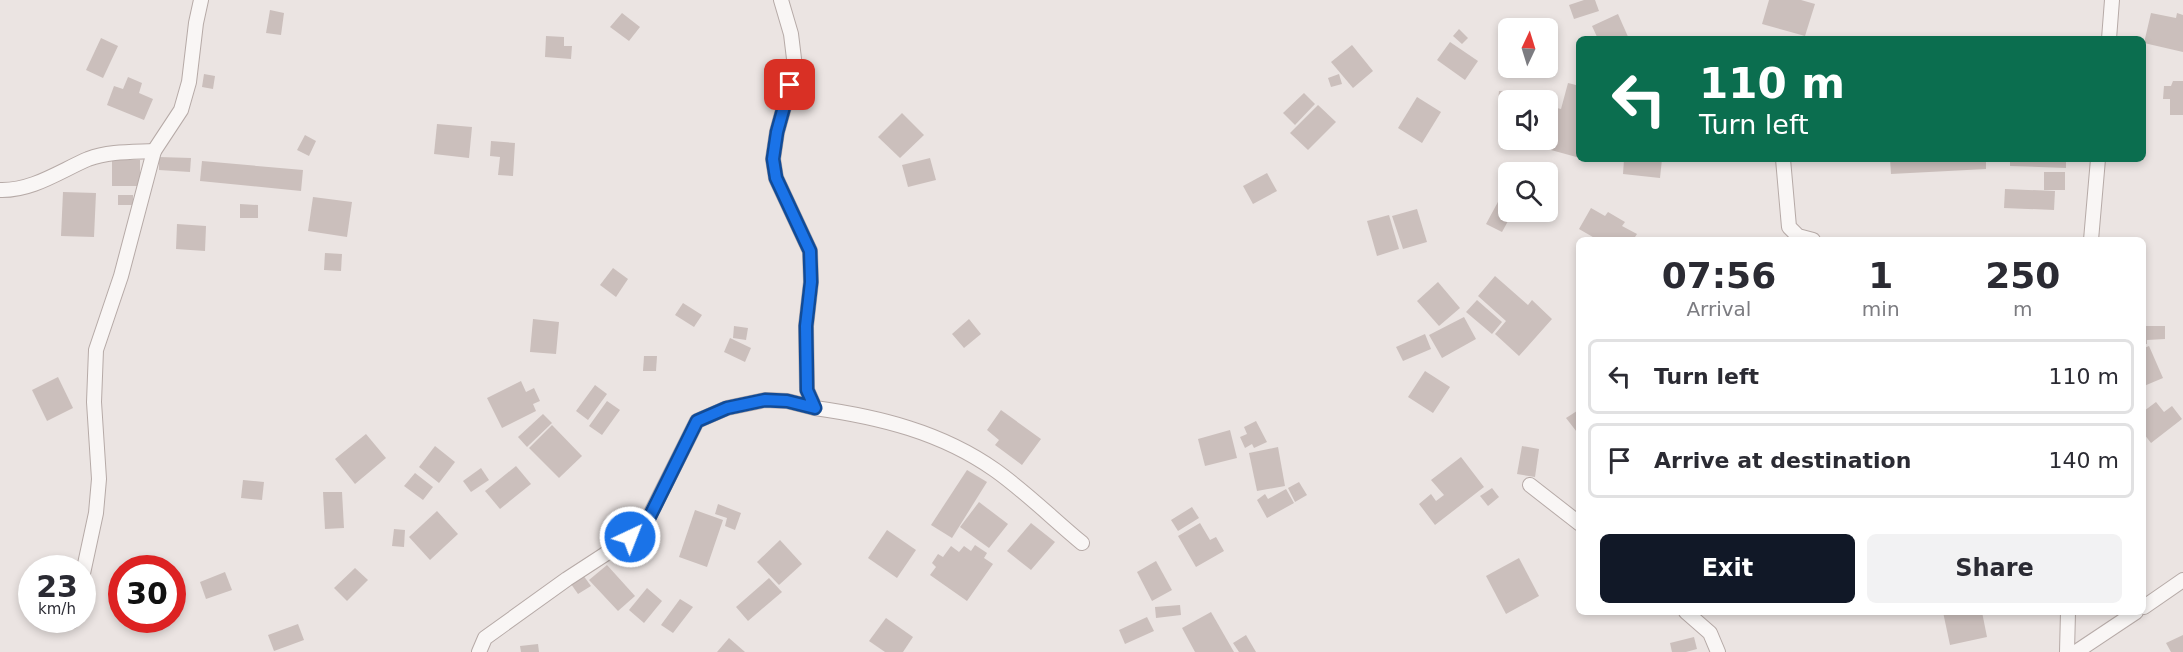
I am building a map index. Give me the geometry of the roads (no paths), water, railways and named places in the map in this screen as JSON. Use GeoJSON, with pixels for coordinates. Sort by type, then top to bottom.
{"type":"FeatureCollection","features":[{"type":"Feature","properties":{"kind":"street"},"geometry":{"type":"LineString","coordinates":[[87,555],[96,513],[99,479],[94,402],[96,350],[121,276],[154,151],[181,110],[189,82],[201,0]]}},
{"type":"Feature","properties":{"kind":"street"},"geometry":{"type":"LineString","coordinates":[[781,0],[791,34],[795,67],[777,132],[773,159],[776,178],[810,251],[811,282],[806,326],[807,390],[815,408]]}},
{"type":"Feature","properties":{"kind":"street"},"geometry":{"type":"LineString","coordinates":[[2109,36],[2112,0]]}},
{"type":"Feature","properties":{"kind":"street"},"geometry":{"type":"LineString","coordinates":[[0,190],[13,190],[55,176],[90,158],[119,152],[154,151]]}},
{"type":"Feature","properties":{"kind":"street"},"geometry":{"type":"LineString","coordinates":[[1783,162],[1789,227],[1802,237]]}},
{"type":"Feature","properties":{"kind":"street"},"geometry":{"type":"LineString","coordinates":[[2091,237],[2098,162]]}},
{"type":"Feature","properties":{"kind":"street"},"geometry":{"type":"LineString","coordinates":[[479,652],[485,638],[630,537],[649,518],[697,421],[727,408],[765,400],[787,401],[881,420],[924,432],[951,443],[1016,485],[1082,543]]}},
{"type":"Feature","properties":{"kind":"street"},"geometry":{"type":"LineString","coordinates":[[1530,485],[1576,521]]}},
{"type":"Feature","properties":{"kind":"street"},"geometry":{"type":"LineString","coordinates":[[2146,606],[2183,580]]}},
{"type":"Feature","properties":{"kind":"street"},"geometry":{"type":"LineString","coordinates":[[1689,615],[1710,633],[1718,652]]}},
{"type":"Feature","properties":{"kind":"street"},"geometry":{"type":"LineString","coordinates":[[2067,652],[2068,615]]}},
{"type":"Feature","properties":{"kind":"street"},"geometry":{"type":"LineString","coordinates":[[2076,652],[2132,615]]}}]}
